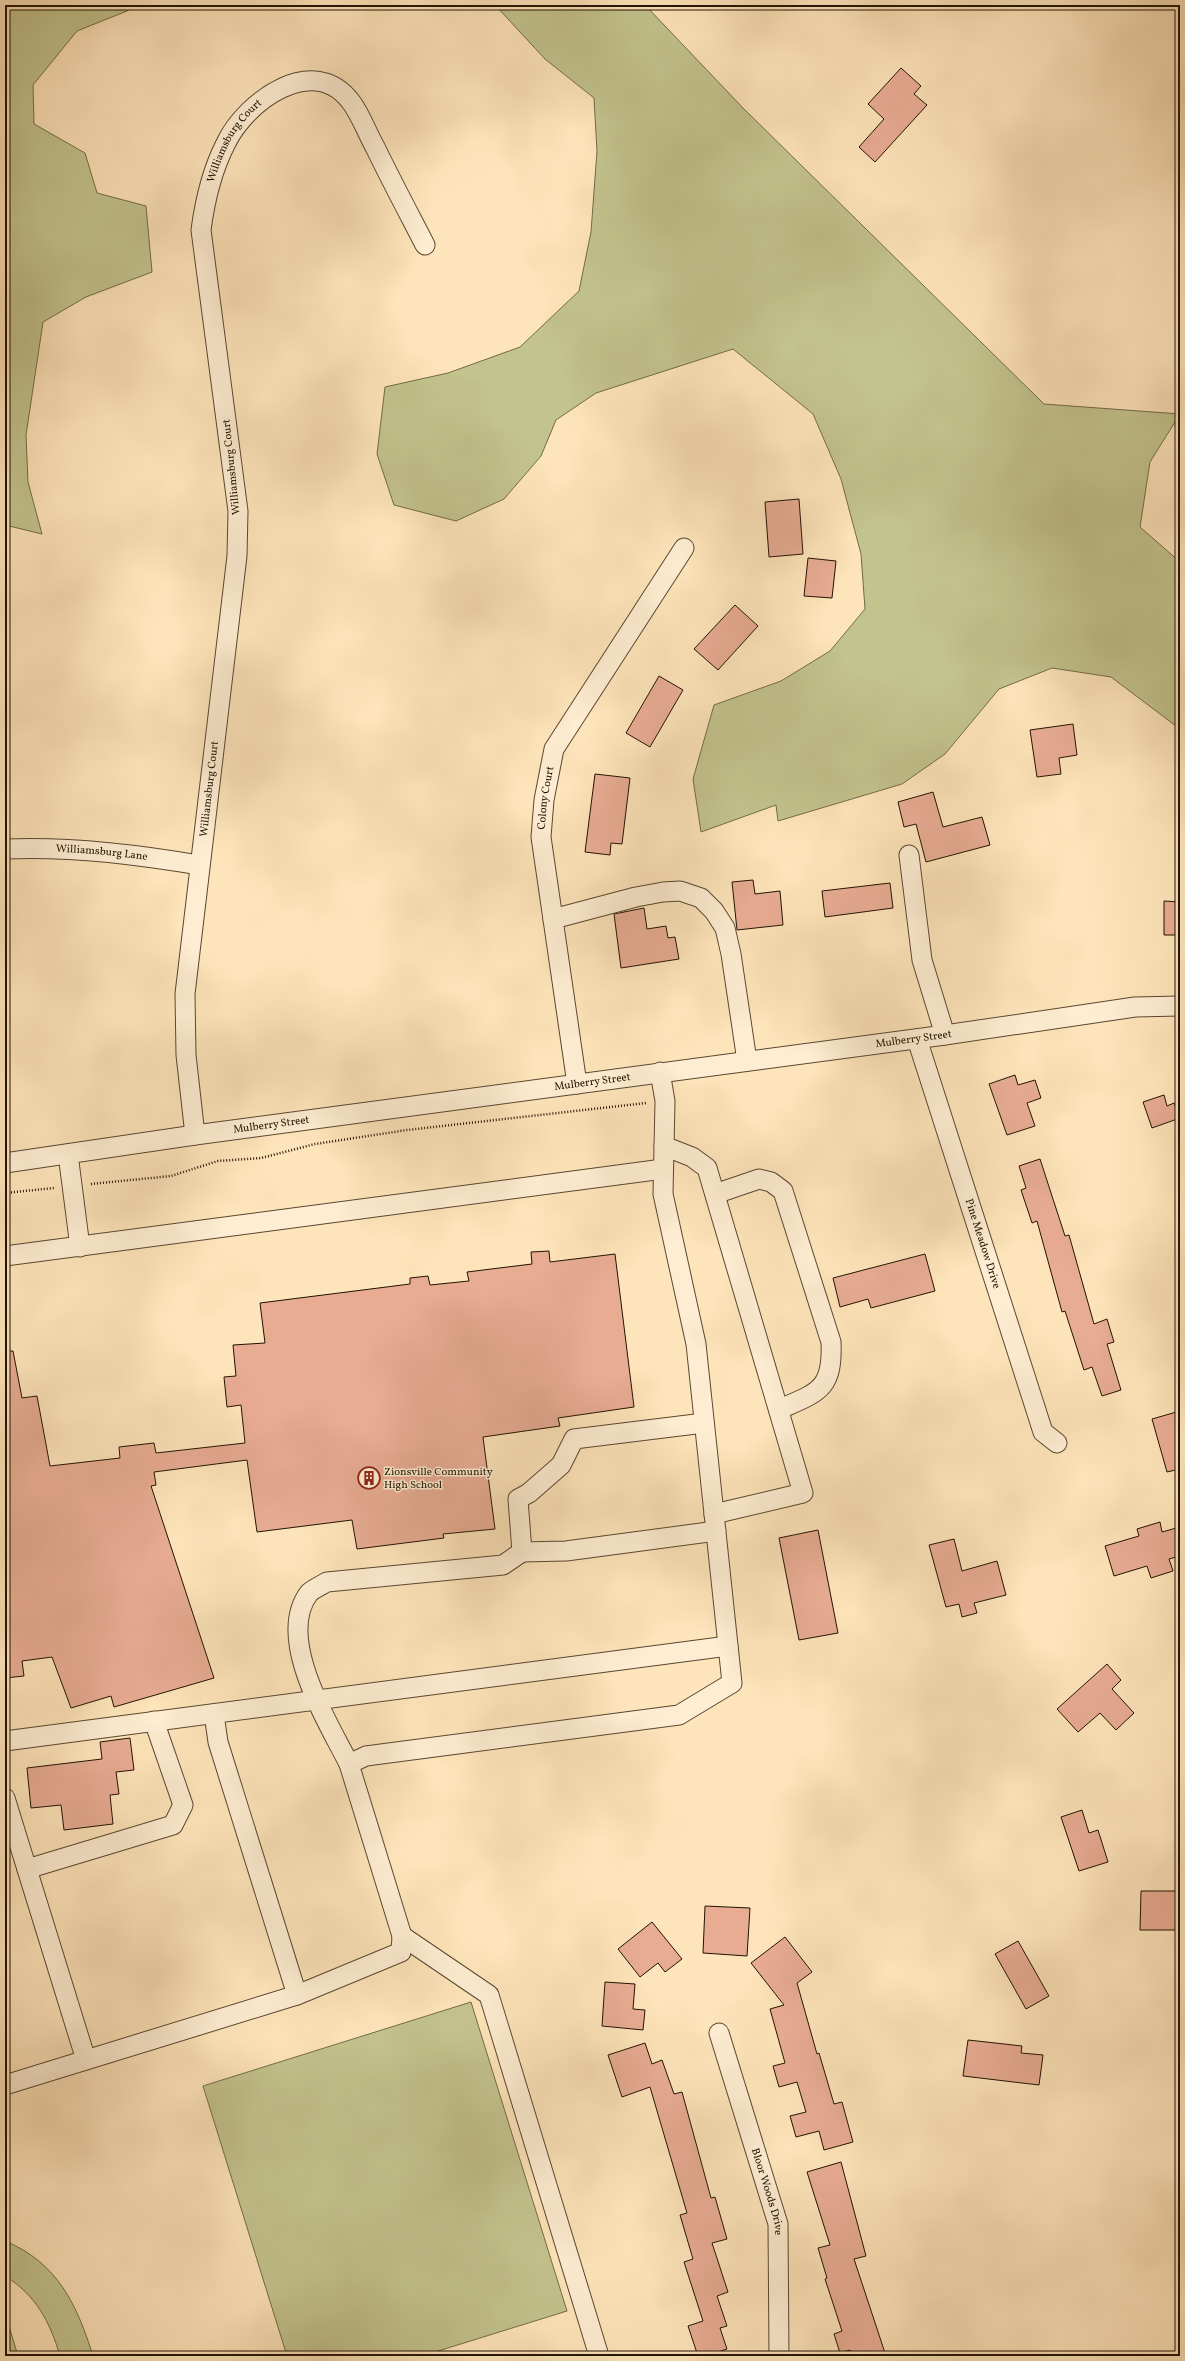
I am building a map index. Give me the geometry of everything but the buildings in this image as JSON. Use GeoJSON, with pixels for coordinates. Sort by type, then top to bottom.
{"type":"FeatureCollection","features":[{"type":"Feature","properties":{"kind":"street","name":"Williamsburg Court"},"geometry":{"type":"LineString","coordinates":[[195,1135],[186,1055],[185,994],[199,864],[237,556],[238,511],[201,230],[204,207],[210,184],[226,142],[255,104],[280,89],[300,80],[329,82],[351,101],[424,245]]}},
{"type":"Feature","properties":{"kind":"street","name":"Colony Court"},"geometry":{"type":"LineString","coordinates":[[577,1084],[541,837],[544,800],[554,749],[684,548]]}},
{"type":"Feature","properties":{"kind":"street","name":"Williamsburg Lane"},"geometry":{"type":"LineString","coordinates":[[5,849],[37,847],[84,850],[150,856],[199,864]]}},
{"type":"Feature","properties":{"kind":"street"},"geometry":{"type":"LineString","coordinates":[[909,855],[922,960],[945,1035]]}},
{"type":"Feature","properties":{"kind":"street"},"geometry":{"type":"LineString","coordinates":[[553,919],[636,897],[663,892],[680,891],[701,898],[714,911],[725,928],[732,954],[747,1061]]}},
{"type":"Feature","properties":{"kind":"street","name":"Mulberry Street"},"geometry":{"type":"LineString","coordinates":[[5,1163],[195,1135],[917,1039],[1135,1007],[1180,1006]]}},
{"type":"Feature","properties":{"kind":"street","name":"Pine Meadow Drive"},"geometry":{"type":"LineString","coordinates":[[917,1039],[1042,1432],[1057,1443]]}},
{"type":"Feature","properties":{"kind":"street"},"geometry":{"type":"LineString","coordinates":[[349,1764],[366,1756],[679,1715],[732,1683],[696,1344],[663,1194],[665,1101],[660,1072]]}},
{"type":"Feature","properties":{"kind":"street"},"geometry":{"type":"LineString","coordinates":[[5,2085],[297,1995],[400,1952],[402,1936],[349,1764],[316,1699],[300,1650],[298,1625],[302,1606],[310,1592],[327,1582],[503,1566],[522,1552],[566,1551],[715,1522],[803,1493],[780,1409],[707,1168],[692,1157],[664,1146]]}},
{"type":"Feature","properties":{"kind":"street"},"geometry":{"type":"LineString","coordinates":[[68,1154],[80,1247]]}},
{"type":"Feature","properties":{"kind":"street"},"geometry":{"type":"LineString","coordinates":[[5,1256],[663,1169]]}},
{"type":"Feature","properties":{"kind":"street"},"geometry":{"type":"LineString","coordinates":[[715,1194],[759,1179],[771,1182],[783,1191],[831,1342],[832,1366],[825,1384],[807,1398],[780,1409]]}},
{"type":"Feature","properties":{"kind":"street"},"geometry":{"type":"LineString","coordinates":[[522,1552],[518,1499],[529,1493],[561,1465],[574,1439],[704,1423]]}},
{"type":"Feature","properties":{"kind":"street"},"geometry":{"type":"LineString","coordinates":[[5,1741],[728,1646]]}},
{"type":"Feature","properties":{"kind":"street"},"geometry":{"type":"LineString","coordinates":[[214,1714],[218,1742],[297,1995]]}},
{"type":"Feature","properties":{"kind":"street"},"geometry":{"type":"LineString","coordinates":[[27,1869],[173,1825],[183,1805],[154,1721]]}},
{"type":"Feature","properties":{"kind":"street"},"geometry":{"type":"LineString","coordinates":[[5,1798],[86,2060]]}},
{"type":"Feature","properties":{"kind":"street"},"geometry":{"type":"LineString","coordinates":[[402,1936],[489,1995],[599,2356]]}},
{"type":"Feature","properties":{"kind":"street","name":"Bloor Woods Drive"},"geometry":{"type":"LineString","coordinates":[[719,2033],[778,2224],[779,2356]]}},
{"type":"Feature","properties":{"kind":"path"},"geometry":{"type":"LineString","coordinates":[[5,1193],[171,1176],[218,1161],[261,1158],[315,1144],[407,1130],[646,1103]]}},
{"type":"Feature","properties":{"kind":"green space"},"geometry":{"type":"Polygon","coordinates":[[[5,5],[136,5],[127,11],[77,31],[33,85],[34,124],[85,153],[97,193],[146,206],[152,272],[86,297],[43,322],[26,435],[28,482],[42,534],[5,525],[5,5]]]}},
{"type":"Feature","properties":{"kind":"green space"},"geometry":{"type":"Polygon","coordinates":[[[495,5],[645,5],[744,109],[1044,404],[1180,414],[1150,462],[1140,527],[1180,562],[1180,729],[1111,677],[1052,668],[999,689],[945,754],[902,784],[778,821],[776,805],[701,832],[693,779],[714,705],[781,681],[830,651],[865,609],[861,554],[841,479],[813,414],[733,349],[596,393],[556,420],[541,456],[504,499],[456,521],[394,505],[377,454],[385,387],[448,373],[520,347],[579,291],[591,232],[597,151],[594,98],[545,59],[495,5]]]}},
{"type":"Feature","properties":{"kind":"green space"},"geometry":{"type":"Polygon","coordinates":[[[471,2002],[567,2311],[422,2356],[287,2356],[203,2086],[471,2002]]]}},
{"type":"Feature","properties":{"kind":"green space"},"geometry":{"type":"Polygon","coordinates":[[[5,2241],[23,2250],[39,2261],[63,2288],[80,2320],[93,2356],[60,2356],[52,2332],[40,2310],[16,2283],[5,2276],[5,2241]]]}},
{"type":"Feature","properties":{"kind":"green space"},"geometry":{"type":"Polygon","coordinates":[[[5,2313],[18,2356],[5,2356],[5,2313]]]}},
{"type":"Feature","properties":{"kind":"place","name":"Zionsville Community High School"},"geometry":{"type":"Point","coordinates":[369,1478]}}]}
